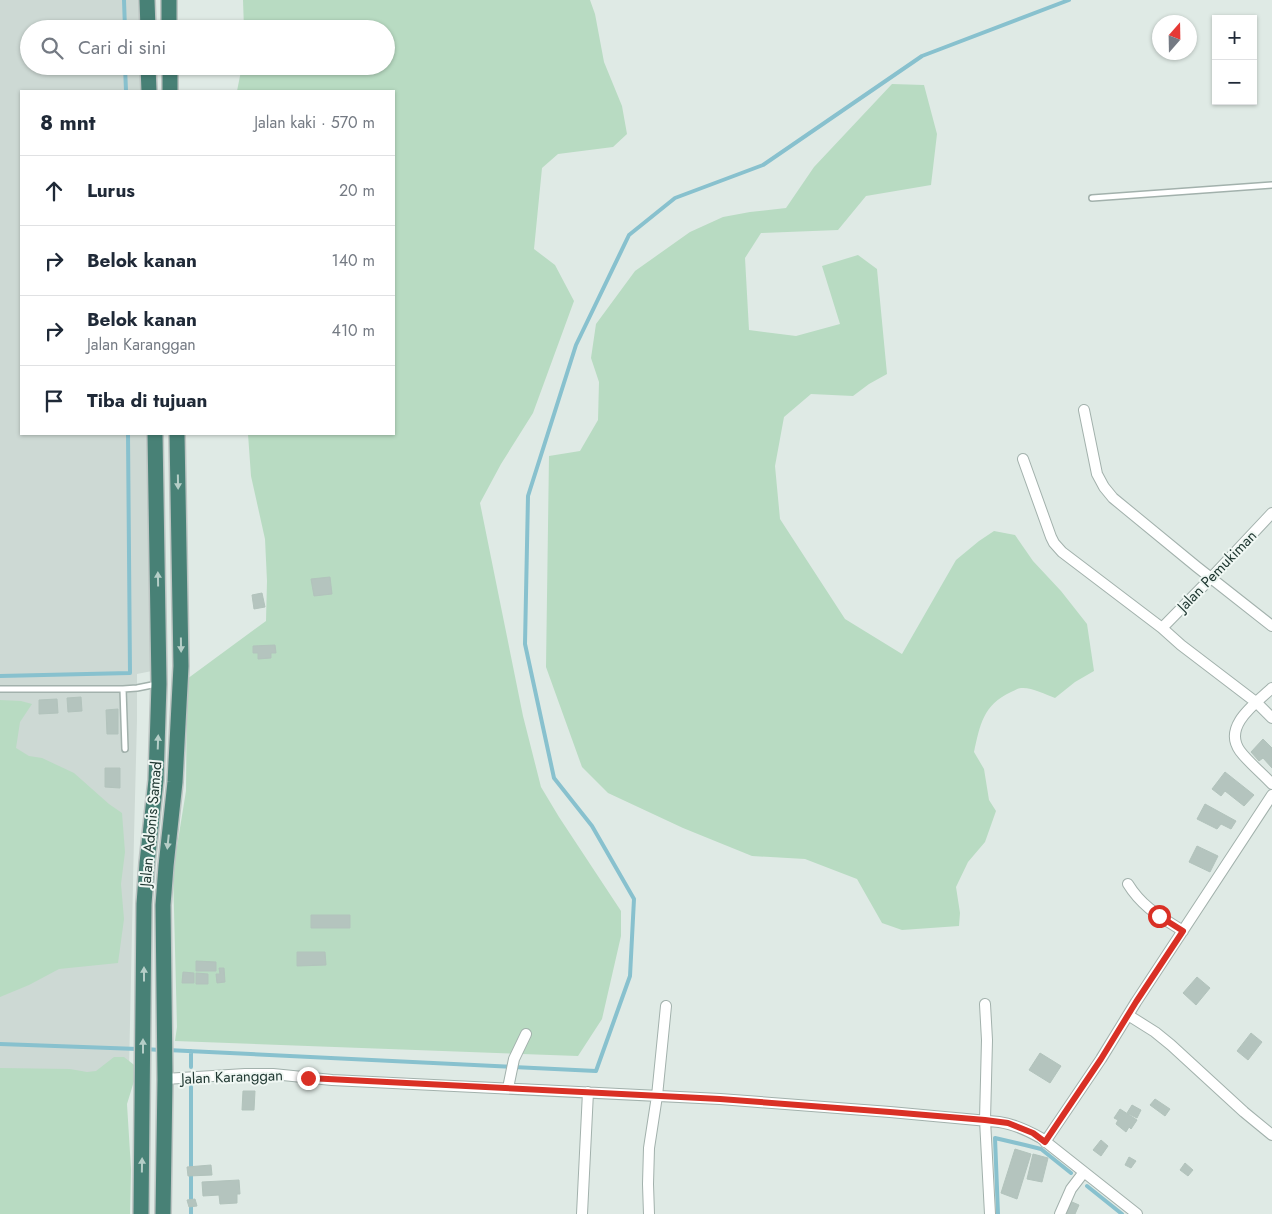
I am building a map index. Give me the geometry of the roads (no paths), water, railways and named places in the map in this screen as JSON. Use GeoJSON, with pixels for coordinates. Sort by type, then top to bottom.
{"type":"FeatureCollection","features":[{"type":"Feature","properties":{"kind":"highway"},"geometry":{"type":"LineString","coordinates":[[147,0],[148,20]]}},
{"type":"Feature","properties":{"kind":"highway"},"geometry":{"type":"LineString","coordinates":[[169,0],[169,20]]}},
{"type":"Feature","properties":{"kind":"highway"},"geometry":{"type":"LineString","coordinates":[[148,75],[149,90]]}},
{"type":"Feature","properties":{"kind":"highway"},"geometry":{"type":"LineString","coordinates":[[170,75],[170,90]]}},
{"type":"Feature","properties":{"kind":"highway","name":"Jalan Adonis Samad"},"geometry":{"type":"LineString","coordinates":[[142,1214],[144,904],[156,780],[160,684],[155,435]]}},
{"type":"Feature","properties":{"kind":"highway","name":"Jalan Adonis Samad"},"geometry":{"type":"LineString","coordinates":[[163,1214],[165,1024],[163,905],[175,782],[181,666],[177,435]]}},
{"type":"Feature","properties":{"kind":"highway"},"geometry":{"type":"LineString","coordinates":[[153,803],[172,805]]}},
{"type":"Feature","properties":{"kind":"street"},"geometry":{"type":"LineString","coordinates":[[1084,410],[1097,474],[1113,498],[1272,626]]}},
{"type":"Feature","properties":{"kind":"street"},"geometry":{"type":"LineString","coordinates":[[1023,459],[1054,543],[1062,552],[1257,703],[1272,718]]}},
{"type":"Feature","properties":{"kind":"street","name":"Jalan Pemukiman"},"geometry":{"type":"LineString","coordinates":[[1162,628],[1272,513]]}},
{"type":"Feature","properties":{"kind":"street"},"geometry":{"type":"LineString","coordinates":[[1272,688],[1248,710],[1237,725],[1234,740],[1240,752],[1272,784]]}},
{"type":"Feature","properties":{"kind":"street"},"geometry":{"type":"LineString","coordinates":[[1045,1142],[1101,1059],[1272,794]]}},
{"type":"Feature","properties":{"kind":"street"},"geometry":{"type":"LineString","coordinates":[[1128,884],[1145,906],[1183,931]]}},
{"type":"Feature","properties":{"kind":"street"},"geometry":{"type":"LineString","coordinates":[[985,1004],[987,1040],[985,1120],[990,1214]]}},
{"type":"Feature","properties":{"kind":"street"},"geometry":{"type":"LineString","coordinates":[[649,1214],[649,1148],[657,1096],[666,1006]]}},
{"type":"Feature","properties":{"kind":"street"},"geometry":{"type":"LineString","coordinates":[[1128,1015],[1155,1032],[1171,1045],[1272,1135]]}},
{"type":"Feature","properties":{"kind":"street"},"geometry":{"type":"LineString","coordinates":[[508,1088],[514,1059],[526,1034]]}},
{"type":"Feature","properties":{"kind":"street","name":"Jalan Karanggan"},"geometry":{"type":"LineString","coordinates":[[165,1075],[273,1074],[332,1080],[720,1099],[1008,1123],[1033,1133],[1137,1214]]}},
{"type":"Feature","properties":{"kind":"street"},"geometry":{"type":"LineString","coordinates":[[582,1214],[588,1092]]}},
{"type":"Feature","properties":{"kind":"street"},"geometry":{"type":"LineString","coordinates":[[1060,1214],[1072,1189],[1084,1172]]}},
{"type":"Feature","properties":{"kind":"lane"},"geometry":{"type":"LineString","coordinates":[[1092,198],[1272,185]]}},
{"type":"Feature","properties":{"kind":"lane"},"geometry":{"type":"LineString","coordinates":[[0,689],[123,689],[160,684]]}},
{"type":"Feature","properties":{"kind":"lane"},"geometry":{"type":"LineString","coordinates":[[123,689],[125,749]]}},
{"type":"Feature","properties":{"kind":"waterway"},"geometry":{"type":"LineString","coordinates":[[124,0],[125,20]]}},
{"type":"Feature","properties":{"kind":"waterway"},"geometry":{"type":"LineString","coordinates":[[167,1050],[596,1071],[630,976],[634,899],[592,826],[554,778],[525,644],[528,496],[576,345],[629,235],[675,198],[763,165],[922,56],[1069,0]]}},
{"type":"Feature","properties":{"kind":"waterway"},"geometry":{"type":"LineString","coordinates":[[125,75],[126,90]]}},
{"type":"Feature","properties":{"kind":"waterway"},"geometry":{"type":"LineString","coordinates":[[0,676],[130,673],[128,435]]}},
{"type":"Feature","properties":{"kind":"waterway"},"geometry":{"type":"LineString","coordinates":[[0,1044],[138,1049]]}},
{"type":"Feature","properties":{"kind":"waterway"},"geometry":{"type":"LineString","coordinates":[[145,1049],[160,1050]]}},
{"type":"Feature","properties":{"kind":"waterway"},"geometry":{"type":"LineString","coordinates":[[191,1051],[191,1067]]}},
{"type":"Feature","properties":{"kind":"waterway"},"geometry":{"type":"LineString","coordinates":[[191,1087],[191,1214]]}},
{"type":"Feature","properties":{"kind":"waterway"},"geometry":{"type":"LineString","coordinates":[[998,1214],[995,1138],[1041,1149],[1071,1173]]}},
{"type":"Feature","properties":{"kind":"waterway"},"geometry":{"type":"LineString","coordinates":[[1087,1186],[1122,1214]]}}]}
